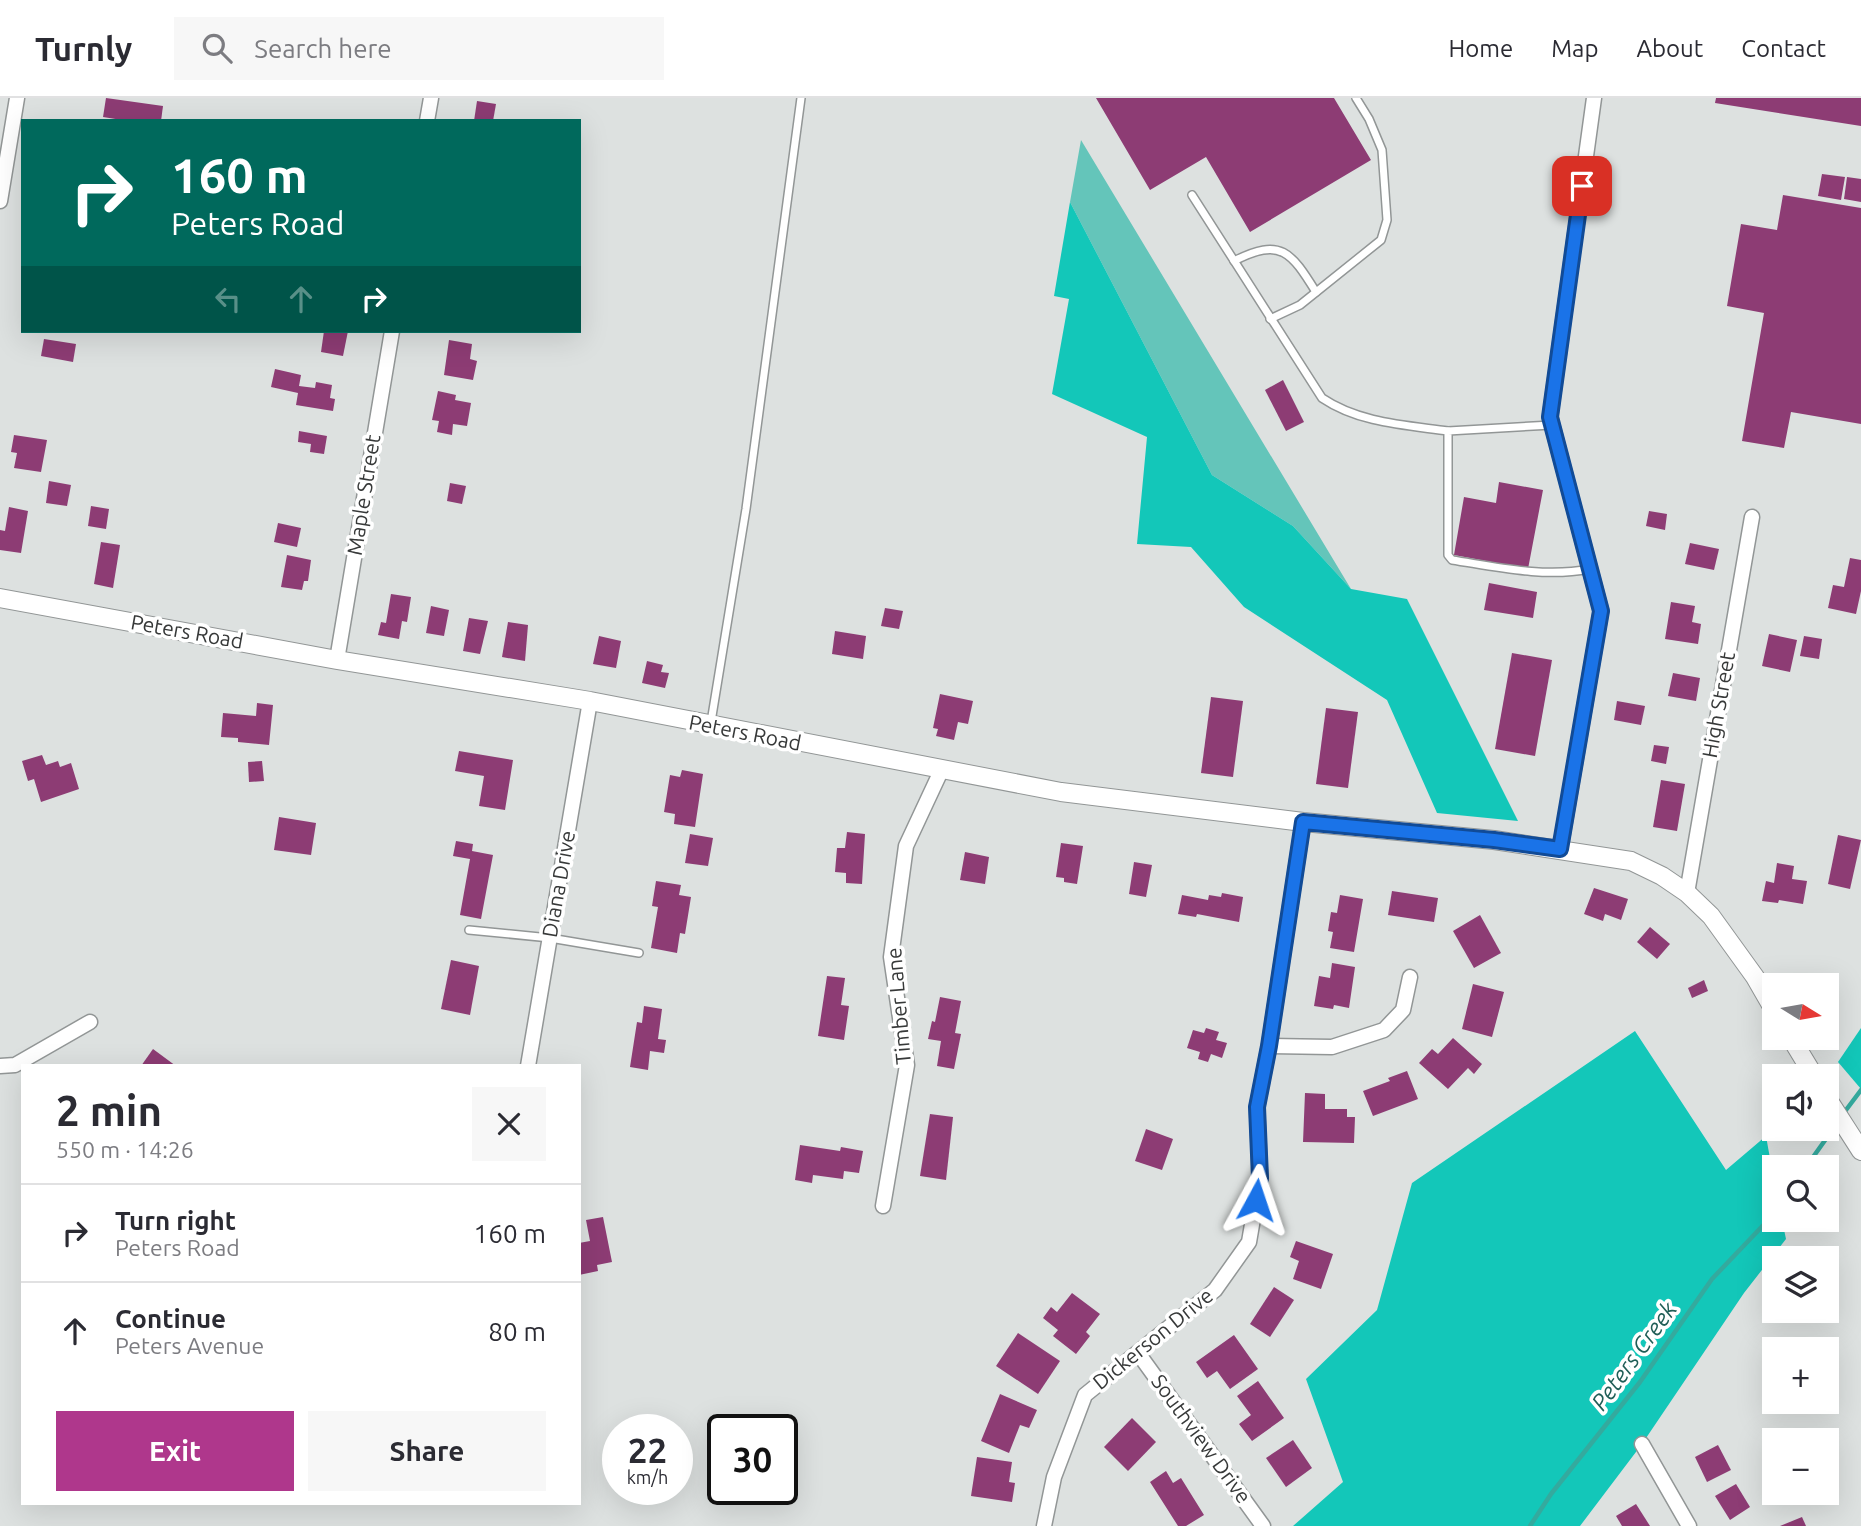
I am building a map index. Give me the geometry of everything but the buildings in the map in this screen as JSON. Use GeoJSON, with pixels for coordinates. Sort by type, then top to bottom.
{"type":"FeatureCollection","features":[{"type":"Feature","properties":{"kind":"street"},"geometry":{"type":"LineString","coordinates":[[0,201],[17,98]]}},
{"type":"Feature","properties":{"kind":"street"},"geometry":{"type":"LineString","coordinates":[[427,119],[431,98]]}},
{"type":"Feature","properties":{"kind":"street"},"geometry":{"type":"LineString","coordinates":[[1560,849],[1601,611],[1550,417],[1594,98]]}},
{"type":"Feature","properties":{"kind":"street","name":"Maple Street"},"geometry":{"type":"LineString","coordinates":[[337,660],[392,333]]}},
{"type":"Feature","properties":{"kind":"street","name":"High Street"},"geometry":{"type":"LineString","coordinates":[[1687,892],[1752,517]]}},
{"type":"Feature","properties":{"kind":"street","name":"Peters Road"},"geometry":{"type":"LineString","coordinates":[[0,598],[337,660],[590,701],[941,771],[1061,792],[1303,822],[1494,840],[1631,861],[1687,892],[1710,916],[1762,989]]}},
{"type":"Feature","properties":{"kind":"street","name":"Diana Drive"},"geometry":{"type":"LineString","coordinates":[[528,1064],[590,701]]}},
{"type":"Feature","properties":{"kind":"street","name":"Timber Lane"},"geometry":{"type":"LineString","coordinates":[[883,1206],[907,1065],[891,957],[906,846],[941,771]]}},
{"type":"Feature","properties":{"kind":"street","name":"Dickerson Drive"},"geometry":{"type":"LineString","coordinates":[[1044,1526],[1054,1477],[1084,1395],[1215,1290],[1249,1242],[1260,1178],[1257,1107],[1269,1046],[1303,822]]}},
{"type":"Feature","properties":{"kind":"street"},"geometry":{"type":"LineString","coordinates":[[1269,1046],[1332,1047],[1384,1030],[1403,1010],[1410,977]]}},
{"type":"Feature","properties":{"kind":"street"},"geometry":{"type":"LineString","coordinates":[[0,1066],[15,1065],[90,1022]]}},
{"type":"Feature","properties":{"kind":"street"},"geometry":{"type":"LineString","coordinates":[[1839,1116],[1861,1150]]}},
{"type":"Feature","properties":{"kind":"street","name":"Southview Drive"},"geometry":{"type":"LineString","coordinates":[[1138,1353],[1263,1526]]}},
{"type":"Feature","properties":{"kind":"street"},"geometry":{"type":"LineString","coordinates":[[1642,1444],[1689,1526]]}},
{"type":"Feature","properties":{"kind":"lane"},"geometry":{"type":"LineString","coordinates":[[710,726],[747,509],[801,98]]}},
{"type":"Feature","properties":{"kind":"lane"},"geometry":{"type":"LineString","coordinates":[[1270,318],[1300,305],[1381,240],[1387,220],[1382,150],[1356,98]]}},
{"type":"Feature","properties":{"kind":"lane"},"geometry":{"type":"LineString","coordinates":[[1192,195],[1322,398],[1338,409],[1382,422],[1448,431],[1552,425]]}},
{"type":"Feature","properties":{"kind":"lane"},"geometry":{"type":"LineString","coordinates":[[1234,261],[1255,250],[1285,253],[1297,262],[1316,292]]}},
{"type":"Feature","properties":{"kind":"lane"},"geometry":{"type":"LineString","coordinates":[[1448,431],[1446,548],[1452,560],[1504,569],[1568,573],[1590,568]]}},
{"type":"Feature","properties":{"kind":"lane"},"geometry":{"type":"LineString","coordinates":[[469,930],[550,938],[639,953]]}},
{"type":"Feature","properties":{"kind":"shaded area"},"geometry":{"type":"Polygon","coordinates":[[[1081,140],[1351,589],[1293,526],[1212,475],[1070,202],[1081,140]]]}},
{"type":"Feature","properties":{"kind":"shaded area"},"geometry":{"type":"Polygon","coordinates":[[[1070,202],[1212,475],[1293,526],[1351,589],[1407,599],[1518,821],[1437,813],[1387,700],[1244,607],[1191,547],[1137,544],[1147,437],[1052,394],[1069,299],[1054,296],[1070,202]]]}},
{"type":"Feature","properties":{"kind":"shaded area"},"geometry":{"type":"Polygon","coordinates":[[[1861,1028],[1861,1089],[1838,1062],[1861,1028]]]}},
{"type":"Feature","properties":{"kind":"shaded area"},"geometry":{"type":"Polygon","coordinates":[[[1635,1031],[1726,1170],[1762,1139],[1767,1141],[1769,1155],[1762,1155],[1762,1232],[1785,1232],[1786,1239],[1781,1246],[1762,1246],[1762,1270],[1642,1444],[1580,1526],[1293,1526],[1343,1482],[1306,1379],[1377,1310],[1412,1183],[1635,1031]]]}},
{"type":"Feature","properties":{"kind":"waterway","name":"Peters Creek"},"geometry":{"type":"LineString","coordinates":[[1843,1114],[1861,1090]]}},
{"type":"Feature","properties":{"kind":"waterway","name":"Peters Creek"},"geometry":{"type":"LineString","coordinates":[[1815,1155],[1824,1141]]}},
{"type":"Feature","properties":{"kind":"waterway","name":"Peters Creek"},"geometry":{"type":"LineString","coordinates":[[1530,1526],[1551,1494],[1640,1382],[1712,1279],[1762,1227]]}},
{"type":"Feature","properties":{"kind":"route"},"geometry":{"type":"LineString","coordinates":[[1256,1200],[1260,1178],[1257,1107],[1269,1046],[1303,822],[1560,849],[1601,611],[1550,417],[1582,186]]}}]}
